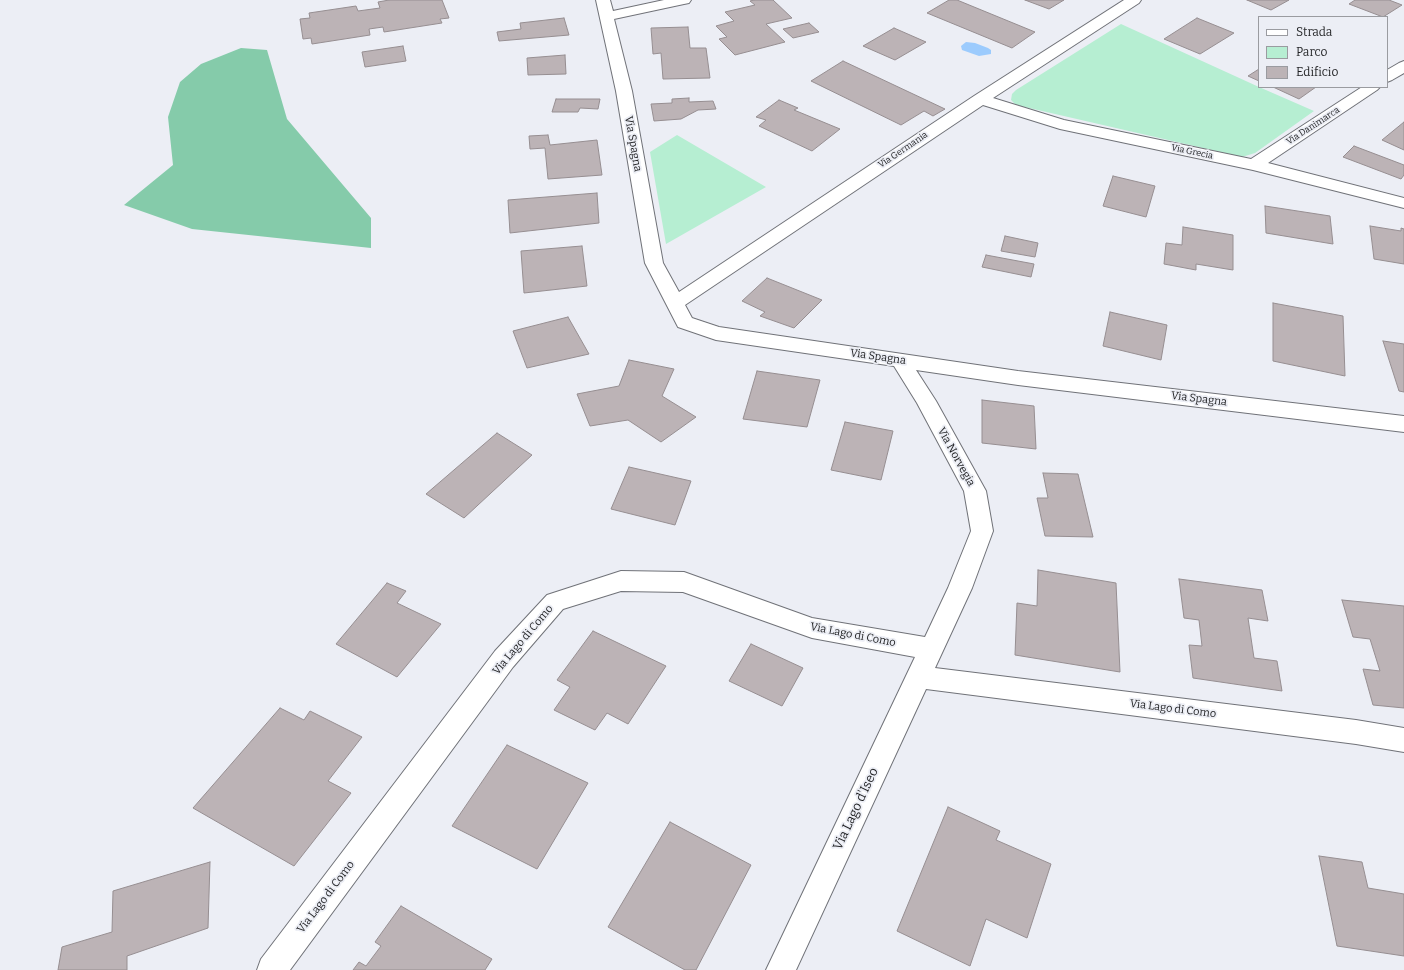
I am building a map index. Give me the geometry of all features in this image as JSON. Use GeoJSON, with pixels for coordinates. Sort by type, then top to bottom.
{"type":"FeatureCollection","features":[{"type":"Feature","properties":{"kind":"street"},"geometry":{"type":"LineString","coordinates":[[605,8],[684,0]]}},
{"type":"Feature","properties":{"kind":"street","name":"Via Germania"},"geometry":{"type":"LineString","coordinates":[[674,303],[980,100],[1134,0]]}},
{"type":"Feature","properties":{"kind":"street","name":"Via Spagna"},"geometry":{"type":"LineString","coordinates":[[605,8],[624,91],[654,263],[685,322],[716,333],[1018,378],[1404,424]]}},
{"type":"Feature","properties":{"kind":"street"},"geometry":{"type":"LineString","coordinates":[[1388,76],[1404,66]]}},
{"type":"Feature","properties":{"kind":"street","name":"Via Danimarca"},"geometry":{"type":"LineString","coordinates":[[1254,165],[1370,88]]}},
{"type":"Feature","properties":{"kind":"street","name":"Via Grecia"},"geometry":{"type":"LineString","coordinates":[[980,100],[1060,124],[1254,165],[1404,203]]}},
{"type":"Feature","properties":{"kind":"street","name":"Via Norvegia"},"geometry":{"type":"LineString","coordinates":[[900,360],[926,401],[975,491],[982,531],[960,588],[931,649]]}},
{"type":"Feature","properties":{"kind":"street","name":"Via Lago di Como"},"geometry":{"type":"LineString","coordinates":[[272,970],[504,659],[555,602],[621,581],[684,582],[812,628],[931,649]]}},
{"type":"Feature","properties":{"kind":"street","name":"Via Lago d'Iseo"},"geometry":{"type":"LineString","coordinates":[[780,970],[931,649]]}},
{"type":"Feature","properties":{"kind":"street","name":"Via Lago di Como"},"geometry":{"type":"LineString","coordinates":[[918,677],[1356,732],[1404,740]]}},
{"type":"Feature","properties":{"kind":"green space"},"geometry":{"type":"Polygon","coordinates":[[[1121,24],[1258,87],[1258,88],[1261,88],[1314,111],[1255,153],[1242,157],[1016,105],[1011,100],[1012,94],[1016,90],[1121,24]]]}},
{"type":"Feature","properties":{"kind":"green space"},"geometry":{"type":"Polygon","coordinates":[[[241,48],[267,50],[287,119],[371,218],[371,248],[192,229],[124,205],[173,165],[168,117],[180,82],[201,64],[241,48]]]}},
{"type":"Feature","properties":{"kind":"green space"},"geometry":{"type":"Polygon","coordinates":[[[677,135],[766,187],[666,244],[650,152],[677,135]]]}},
{"type":"Feature","properties":{"kind":"water"},"geometry":{"type":"Polygon","coordinates":[[[966,42],[975,43],[988,48],[991,50],[991,54],[979,56],[962,50],[961,46],[966,42]]]}},
{"type":"Feature","properties":{"kind":"building"},"geometry":{"type":"Polygon","coordinates":[[[389,0],[442,0],[449,18],[440,19],[442,23],[384,32],[383,27],[369,29],[370,35],[312,44],[311,38],[303,39],[300,19],[310,18],[309,13],[356,6],[358,11],[380,8],[378,2],[389,0]]]}},
{"type":"Feature","properties":{"kind":"building"},"geometry":{"type":"Polygon","coordinates":[[[773,0],[792,18],[766,24],[785,42],[735,55],[719,39],[727,37],[716,26],[734,21],[725,12],[755,5],[750,1],[773,0]]]}},
{"type":"Feature","properties":{"kind":"building"},"geometry":{"type":"Polygon","coordinates":[[[949,0],[957,0],[1035,32],[1012,48],[927,13],[949,0]]]}},
{"type":"Feature","properties":{"kind":"building"},"geometry":{"type":"Polygon","coordinates":[[[1025,0],[1064,0],[1049,9],[1025,0]]]}},
{"type":"Feature","properties":{"kind":"building"},"geometry":{"type":"Polygon","coordinates":[[[1247,0],[1289,0],[1271,10],[1247,0]]]}},
{"type":"Feature","properties":{"kind":"building"},"geometry":{"type":"Polygon","coordinates":[[[1355,0],[1389,0],[1402,5],[1385,16],[1380,16],[1349,4],[1355,0]]]}},
{"type":"Feature","properties":{"kind":"building"},"geometry":{"type":"Polygon","coordinates":[[[564,18],[569,35],[499,41],[497,32],[521,29],[520,23],[564,18]]]}},
{"type":"Feature","properties":{"kind":"building"},"geometry":{"type":"Polygon","coordinates":[[[1197,18],[1234,33],[1200,54],[1164,39],[1197,18]]]}},
{"type":"Feature","properties":{"kind":"building"},"geometry":{"type":"Polygon","coordinates":[[[809,23],[819,32],[793,38],[783,29],[809,23]]]}},
{"type":"Feature","properties":{"kind":"building"},"geometry":{"type":"Polygon","coordinates":[[[688,27],[690,48],[706,48],[710,78],[663,79],[661,53],[653,54],[651,28],[688,27]]]}},
{"type":"Feature","properties":{"kind":"building"},"geometry":{"type":"Polygon","coordinates":[[[894,28],[926,42],[895,60],[863,46],[894,28]]]}},
{"type":"Feature","properties":{"kind":"building"},"geometry":{"type":"Polygon","coordinates":[[[403,46],[406,61],[365,67],[362,52],[403,46]]]}},
{"type":"Feature","properties":{"kind":"building"},"geometry":{"type":"Polygon","coordinates":[[[565,55],[566,74],[528,75],[527,58],[565,55]]]}},
{"type":"Feature","properties":{"kind":"building"},"geometry":{"type":"Polygon","coordinates":[[[843,61],[945,109],[933,116],[924,111],[901,125],[811,81],[843,61]]]}},
{"type":"Feature","properties":{"kind":"building"},"geometry":{"type":"Polygon","coordinates":[[[1258,70],[1258,81],[1248,76],[1258,70]]]}},
{"type":"Feature","properties":{"kind":"building"},"geometry":{"type":"Polygon","coordinates":[[[1275,88],[1315,88],[1299,99],[1275,88]]]}},
{"type":"Feature","properties":{"kind":"building"},"geometry":{"type":"Polygon","coordinates":[[[689,98],[689,102],[713,101],[716,109],[698,110],[681,119],[654,121],[651,104],[672,103],[672,99],[689,98]]]}},
{"type":"Feature","properties":{"kind":"building"},"geometry":{"type":"Polygon","coordinates":[[[556,99],[600,99],[598,109],[580,108],[578,112],[552,112],[556,99]]]}},
{"type":"Feature","properties":{"kind":"building"},"geometry":{"type":"Polygon","coordinates":[[[779,100],[798,108],[794,110],[840,129],[812,151],[759,126],[766,120],[756,117],[779,100]]]}},
{"type":"Feature","properties":{"kind":"building"},"geometry":{"type":"Polygon","coordinates":[[[1404,122],[1404,150],[1382,140],[1404,122]]]}},
{"type":"Feature","properties":{"kind":"building"},"geometry":{"type":"Polygon","coordinates":[[[548,135],[550,145],[597,140],[602,175],[548,179],[545,148],[530,149],[529,136],[548,135]]]}},
{"type":"Feature","properties":{"kind":"building"},"geometry":{"type":"Polygon","coordinates":[[[1354,146],[1404,165],[1404,175],[1401,179],[1343,157],[1354,146]]]}},
{"type":"Feature","properties":{"kind":"building"},"geometry":{"type":"Polygon","coordinates":[[[1113,176],[1155,186],[1146,217],[1103,206],[1113,176]]]}},
{"type":"Feature","properties":{"kind":"building"},"geometry":{"type":"Polygon","coordinates":[[[597,193],[599,223],[510,233],[508,200],[597,193]]]}},
{"type":"Feature","properties":{"kind":"building"},"geometry":{"type":"Polygon","coordinates":[[[1265,206],[1330,216],[1333,244],[1266,233],[1265,206]]]}},
{"type":"Feature","properties":{"kind":"building"},"geometry":{"type":"Polygon","coordinates":[[[1370,226],[1401,231],[1401,228],[1404,229],[1404,264],[1374,259],[1370,226]]]}},
{"type":"Feature","properties":{"kind":"building"},"geometry":{"type":"Polygon","coordinates":[[[1183,227],[1233,235],[1233,270],[1196,264],[1196,270],[1164,264],[1166,243],[1182,245],[1183,227]]]}},
{"type":"Feature","properties":{"kind":"building"},"geometry":{"type":"Polygon","coordinates":[[[1005,236],[1038,243],[1035,257],[1001,251],[1005,236]]]}},
{"type":"Feature","properties":{"kind":"building"},"geometry":{"type":"Polygon","coordinates":[[[582,246],[587,286],[524,293],[521,251],[582,246]]]}},
{"type":"Feature","properties":{"kind":"building"},"geometry":{"type":"Polygon","coordinates":[[[986,255],[1034,264],[1031,277],[982,267],[986,255]]]}},
{"type":"Feature","properties":{"kind":"building"},"geometry":{"type":"Polygon","coordinates":[[[767,278],[822,300],[794,328],[760,316],[765,312],[742,301],[767,278]]]}},
{"type":"Feature","properties":{"kind":"building"},"geometry":{"type":"Polygon","coordinates":[[[1273,303],[1343,316],[1345,376],[1273,361],[1273,303]]]}},
{"type":"Feature","properties":{"kind":"building"},"geometry":{"type":"Polygon","coordinates":[[[1110,312],[1167,325],[1161,360],[1103,346],[1110,312]]]}},
{"type":"Feature","properties":{"kind":"building"},"geometry":{"type":"Polygon","coordinates":[[[568,317],[589,354],[527,368],[513,331],[568,317]]]}},
{"type":"Feature","properties":{"kind":"building"},"geometry":{"type":"Polygon","coordinates":[[[1383,341],[1404,344],[1404,392],[1399,391],[1383,341]]]}},
{"type":"Feature","properties":{"kind":"building"},"geometry":{"type":"Polygon","coordinates":[[[629,360],[674,369],[662,396],[696,417],[661,442],[628,420],[590,426],[577,394],[619,386],[629,360]]]}},
{"type":"Feature","properties":{"kind":"building"},"geometry":{"type":"Polygon","coordinates":[[[757,371],[820,380],[807,427],[743,419],[757,371]]]}},
{"type":"Feature","properties":{"kind":"building"},"geometry":{"type":"Polygon","coordinates":[[[982,400],[1034,406],[1036,449],[982,443],[982,400]]]}},
{"type":"Feature","properties":{"kind":"building"},"geometry":{"type":"Polygon","coordinates":[[[845,422],[893,431],[881,480],[831,470],[845,422]]]}},
{"type":"Feature","properties":{"kind":"building"},"geometry":{"type":"Polygon","coordinates":[[[497,433],[532,455],[464,518],[426,494],[497,433]]]}},
{"type":"Feature","properties":{"kind":"building"},"geometry":{"type":"Polygon","coordinates":[[[629,467],[691,481],[675,525],[611,509],[629,467]]]}},
{"type":"Feature","properties":{"kind":"building"},"geometry":{"type":"Polygon","coordinates":[[[1043,473],[1078,474],[1093,537],[1045,536],[1037,498],[1048,498],[1043,473]]]}},
{"type":"Feature","properties":{"kind":"building"},"geometry":{"type":"Polygon","coordinates":[[[1038,570],[1116,583],[1120,672],[1015,655],[1017,603],[1037,606],[1038,570]]]}},
{"type":"Feature","properties":{"kind":"building"},"geometry":{"type":"Polygon","coordinates":[[[1179,579],[1262,590],[1268,621],[1248,618],[1254,658],[1277,661],[1282,691],[1193,678],[1189,645],[1202,646],[1199,620],[1184,618],[1179,579]]]}},
{"type":"Feature","properties":{"kind":"building"},"geometry":{"type":"Polygon","coordinates":[[[387,583],[406,591],[397,603],[441,624],[397,677],[336,644],[387,583]]]}},
{"type":"Feature","properties":{"kind":"building"},"geometry":{"type":"Polygon","coordinates":[[[1342,600],[1404,606],[1404,708],[1373,705],[1363,669],[1380,671],[1370,639],[1353,637],[1342,600]]]}},
{"type":"Feature","properties":{"kind":"building"},"geometry":{"type":"Polygon","coordinates":[[[593,631],[666,666],[628,724],[607,713],[595,730],[554,710],[570,687],[557,680],[593,631]]]}},
{"type":"Feature","properties":{"kind":"building"},"geometry":{"type":"Polygon","coordinates":[[[751,644],[803,668],[782,706],[729,681],[751,644]]]}},
{"type":"Feature","properties":{"kind":"building"},"geometry":{"type":"Polygon","coordinates":[[[280,708],[304,720],[310,711],[362,737],[328,781],[351,793],[294,866],[193,808],[280,708]]]}},
{"type":"Feature","properties":{"kind":"building"},"geometry":{"type":"Polygon","coordinates":[[[507,745],[588,783],[537,869],[452,826],[507,745]]]}},
{"type":"Feature","properties":{"kind":"building"},"geometry":{"type":"Polygon","coordinates":[[[948,807],[1000,831],[996,840],[1051,864],[1027,938],[986,919],[970,966],[897,931],[948,807]]]}},
{"type":"Feature","properties":{"kind":"building"},"geometry":{"type":"Polygon","coordinates":[[[670,822],[751,865],[696,970],[685,970],[608,927],[670,822]]]}},
{"type":"Feature","properties":{"kind":"building"},"geometry":{"type":"Polygon","coordinates":[[[1319,856],[1362,862],[1368,888],[1404,894],[1404,956],[1337,946],[1319,856]]]}},
{"type":"Feature","properties":{"kind":"building"},"geometry":{"type":"Polygon","coordinates":[[[210,862],[208,928],[127,956],[127,970],[58,970],[62,947],[112,932],[113,891],[210,862]]]}},
{"type":"Feature","properties":{"kind":"building"},"geometry":{"type":"Polygon","coordinates":[[[401,906],[492,959],[485,970],[353,970],[359,962],[366,966],[381,946],[375,942],[401,906]]]}}]}
